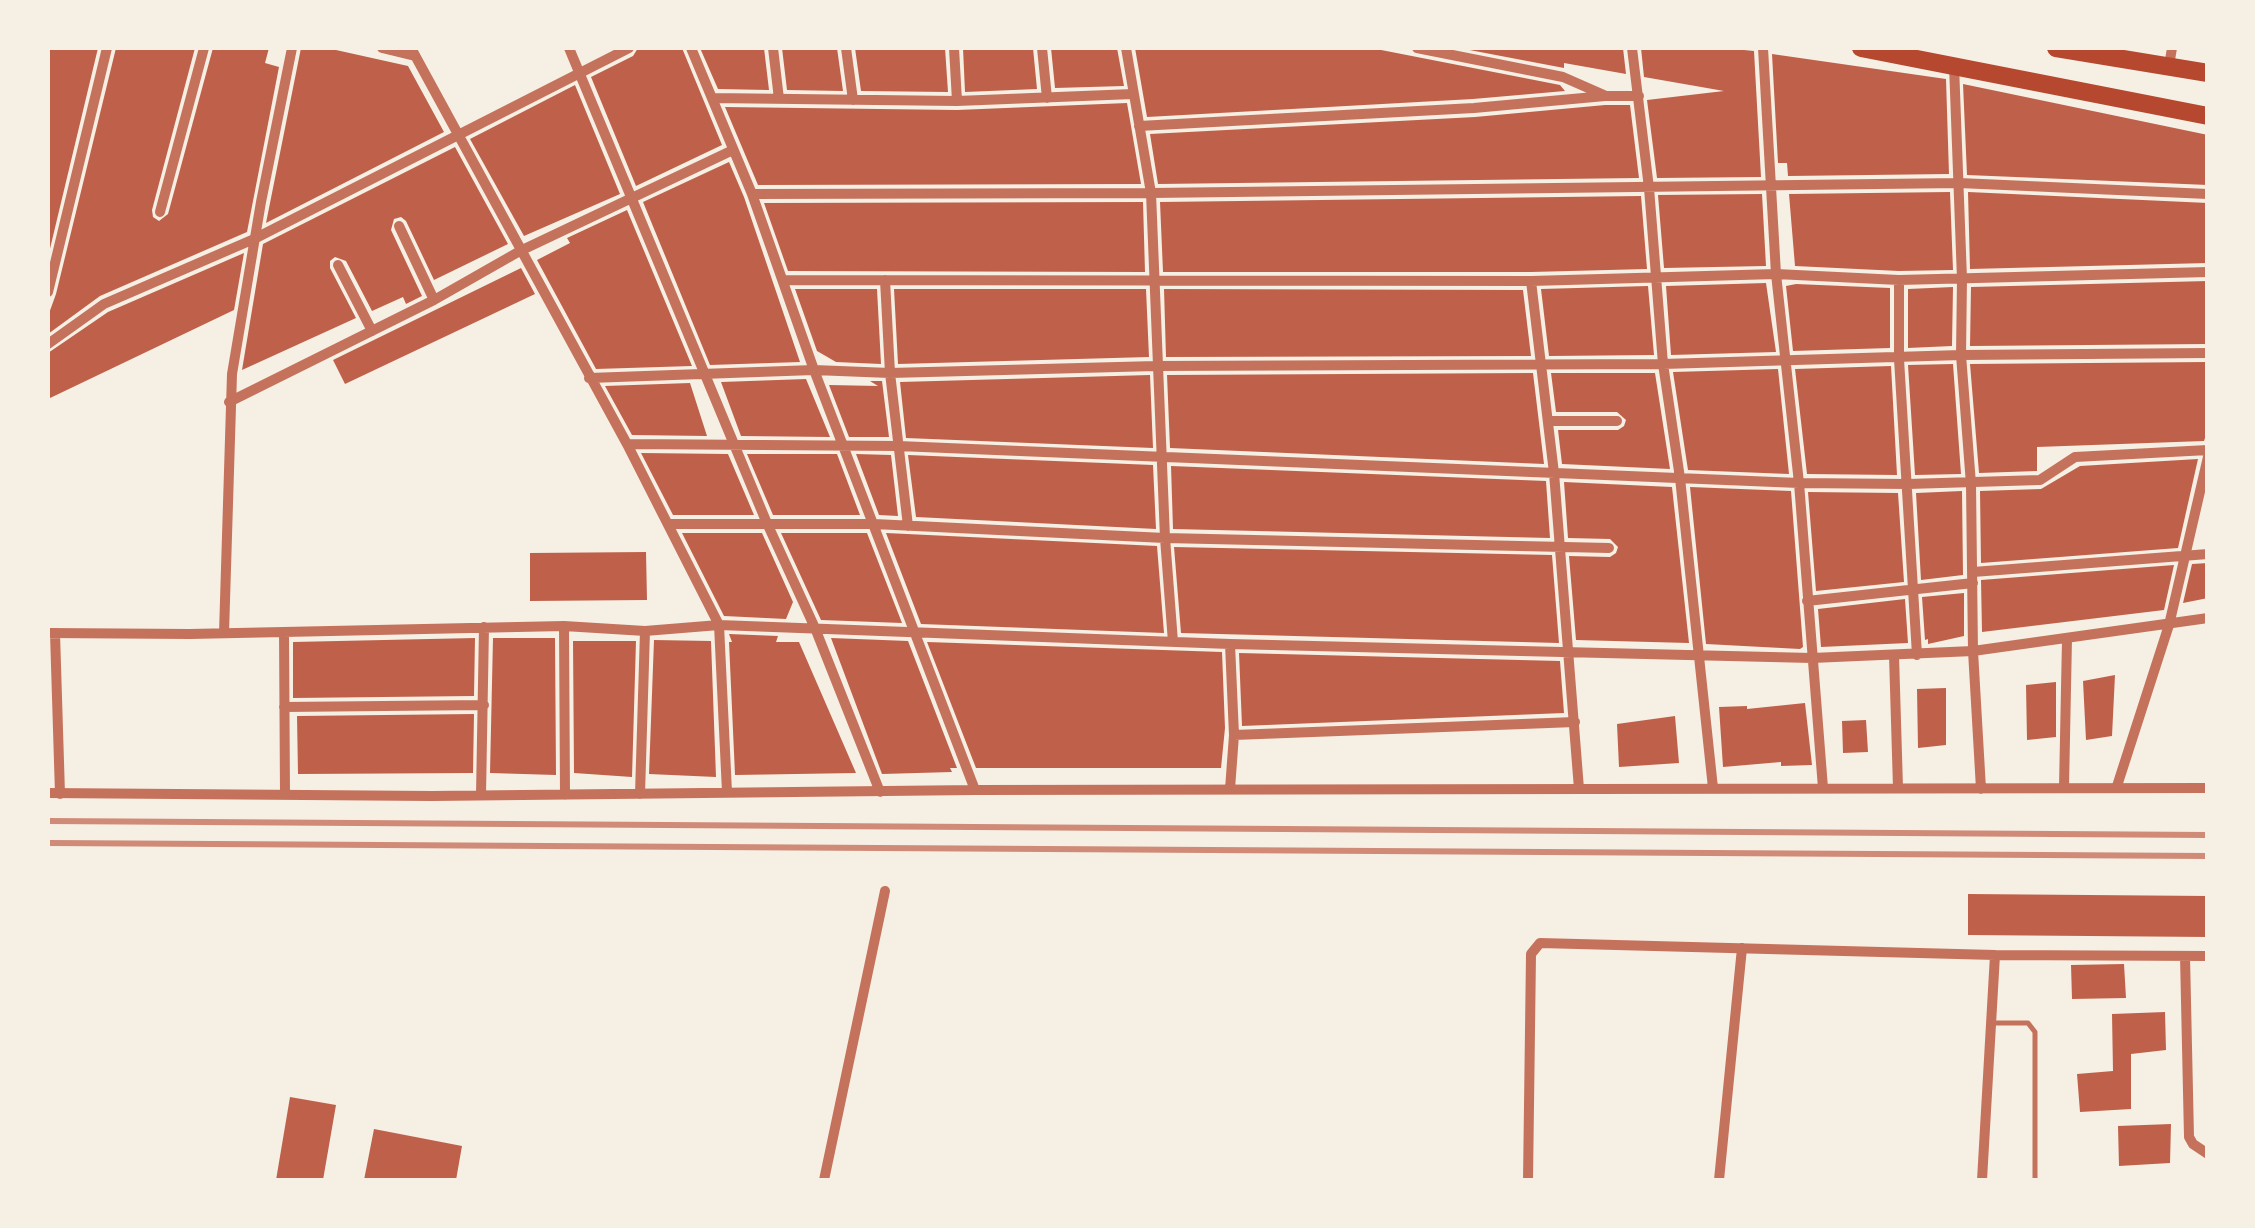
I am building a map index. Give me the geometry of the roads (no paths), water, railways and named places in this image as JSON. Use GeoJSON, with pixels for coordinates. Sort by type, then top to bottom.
{"type":"FeatureCollection","features":[{"type":"Feature","properties":{"kind":"main road"},"geometry":{"type":"LineString","coordinates":[[1861,48],[2208,116]]}},
{"type":"Feature","properties":{"kind":"main road"},"geometry":{"type":"LineString","coordinates":[[2056,48],[2170,57],[2208,73]]}},
{"type":"Feature","properties":{"kind":"street"},"geometry":{"type":"LineString","coordinates":[[48,292],[107,48]]}},
{"type":"Feature","properties":{"kind":"street"},"geometry":{"type":"LineString","coordinates":[[160,212],[204,48]]}},
{"type":"Feature","properties":{"kind":"street"},"geometry":{"type":"LineString","coordinates":[[224,633],[229,402],[254,239],[292,48]]}},
{"type":"Feature","properties":{"kind":"street"},"geometry":{"type":"LineString","coordinates":[[382,48],[413,52],[627,444],[719,625],[728,792]]}},
{"type":"Feature","properties":{"kind":"street"},"geometry":{"type":"LineString","coordinates":[[569,48],[880,792]]}},
{"type":"Feature","properties":{"kind":"street"},"geometry":{"type":"LineString","coordinates":[[48,344],[118,296],[254,239],[629,48]]}},
{"type":"Feature","properties":{"kind":"street"},"geometry":{"type":"LineString","coordinates":[[691,48],[752,194],[814,370],[975,790]]}},
{"type":"Feature","properties":{"kind":"street"},"geometry":{"type":"LineString","coordinates":[[773,48],[780,99]]}},
{"type":"Feature","properties":{"kind":"street"},"geometry":{"type":"LineString","coordinates":[[846,48],[852,100]]}},
{"type":"Feature","properties":{"kind":"street"},"geometry":{"type":"LineString","coordinates":[[954,48],[957,101]]}},
{"type":"Feature","properties":{"kind":"street"},"geometry":{"type":"LineString","coordinates":[[1042,48],[1048,98]]}},
{"type":"Feature","properties":{"kind":"street"},"geometry":{"type":"LineString","coordinates":[[1126,48],[1152,193],[1164,538],[1173,642]]}},
{"type":"Feature","properties":{"kind":"street"},"geometry":{"type":"LineString","coordinates":[[1416,48],[1563,77],[1604,96]]}},
{"type":"Feature","properties":{"kind":"street"},"geometry":{"type":"LineString","coordinates":[[1632,48],[1649,188],[1663,364],[1680,478],[1712,788]]}},
{"type":"Feature","properties":{"kind":"street"},"geometry":{"type":"LineString","coordinates":[[1763,48],[1776,274],[1799,483],[1823,788]]}},
{"type":"Feature","properties":{"kind":"street"},"geometry":{"type":"LineString","coordinates":[[1954,64],[1961,355],[1971,484],[1980,789]]}},
{"type":"Feature","properties":{"kind":"street"},"geometry":{"type":"LineString","coordinates":[[712,98],[957,101],[1134,94]]}},
{"type":"Feature","properties":{"kind":"street"},"geometry":{"type":"LineString","coordinates":[[1139,126],[1638,96]]}},
{"type":"Feature","properties":{"kind":"street"},"geometry":{"type":"LineString","coordinates":[[229,402],[434,300],[520,250],[733,150]]}},
{"type":"Feature","properties":{"kind":"street"},"geometry":{"type":"LineString","coordinates":[[752,194],[1959,183],[2208,194]]}},
{"type":"Feature","properties":{"kind":"street"},"geometry":{"type":"LineString","coordinates":[[399,226],[434,300]]}},
{"type":"Feature","properties":{"kind":"street"},"geometry":{"type":"LineString","coordinates":[[338,265],[372,332]]}},
{"type":"Feature","properties":{"kind":"street"},"geometry":{"type":"LineString","coordinates":[[783,280],[1531,282],[1776,274],[1898,280],[2208,272]]}},
{"type":"Feature","properties":{"kind":"street"},"geometry":{"type":"LineString","coordinates":[[885,280],[890,372],[908,526]]}},
{"type":"Feature","properties":{"kind":"street"},"geometry":{"type":"LineString","coordinates":[[1898,280],[1917,655]]}},
{"type":"Feature","properties":{"kind":"street"},"geometry":{"type":"LineString","coordinates":[[1531,282],[1549,421],[1580,789]]}},
{"type":"Feature","properties":{"kind":"street"},"geometry":{"type":"LineString","coordinates":[[589,378],[814,370],[1663,364],[2208,353]]}},
{"type":"Feature","properties":{"kind":"street"},"geometry":{"type":"LineString","coordinates":[[1549,421],[1617,422]]}},
{"type":"Feature","properties":{"kind":"street"},"geometry":{"type":"LineString","coordinates":[[627,444],[898,446],[1799,483],[1908,484],[2040,480],[2075,457],[2208,453],[2168,625],[2117,786]]}},
{"type":"Feature","properties":{"kind":"street"},"geometry":{"type":"LineString","coordinates":[[668,524],[874,524],[1164,538],[1609,548]]}},
{"type":"Feature","properties":{"kind":"street"},"geometry":{"type":"LineString","coordinates":[[1806,601],[1914,592],[1973,578],[2208,554]]}},
{"type":"Feature","properties":{"kind":"street"},"geometry":{"type":"LineString","coordinates":[[2208,618],[1973,651],[1812,658],[1230,644],[719,625],[646,630],[484,626],[51,633],[54,794],[2208,788]]}},
{"type":"Feature","properties":{"kind":"street"},"geometry":{"type":"LineString","coordinates":[[482,795],[484,626]]}},
{"type":"Feature","properties":{"kind":"street"},"geometry":{"type":"LineString","coordinates":[[564,626],[565,794]]}},
{"type":"Feature","properties":{"kind":"street"},"geometry":{"type":"LineString","coordinates":[[640,794],[646,630]]}},
{"type":"Feature","properties":{"kind":"street"},"geometry":{"type":"LineString","coordinates":[[284,632],[285,794]]}},
{"type":"Feature","properties":{"kind":"street"},"geometry":{"type":"LineString","coordinates":[[2064,788],[2067,638]]}},
{"type":"Feature","properties":{"kind":"street"},"geometry":{"type":"LineString","coordinates":[[1230,644],[1234,735],[1230,789]]}},
{"type":"Feature","properties":{"kind":"street"},"geometry":{"type":"LineString","coordinates":[[1894,655],[1898,788]]}},
{"type":"Feature","properties":{"kind":"street"},"geometry":{"type":"LineString","coordinates":[[284,707],[484,705]]}},
{"type":"Feature","properties":{"kind":"street"},"geometry":{"type":"LineString","coordinates":[[1234,735],[1575,722]]}},
{"type":"Feature","properties":{"kind":"street"},"geometry":{"type":"LineString","coordinates":[[824,1180],[885,891]]}},
{"type":"Feature","properties":{"kind":"street"},"geometry":{"type":"LineString","coordinates":[[1528,1180],[1531,954],[1540,943],[1995,955],[2208,956]]}},
{"type":"Feature","properties":{"kind":"street"},"geometry":{"type":"LineString","coordinates":[[1720,1180],[1742,948]]}},
{"type":"Feature","properties":{"kind":"street"},"geometry":{"type":"LineString","coordinates":[[1982,1180],[1995,955]]}},
{"type":"Feature","properties":{"kind":"street"},"geometry":{"type":"LineString","coordinates":[[2185,956],[2190,1137],[2193,1144],[2208,1154]]}},
{"type":"Feature","properties":{"kind":"lane"},"geometry":{"type":"LineString","coordinates":[[1991,1023],[2028,1024],[2035,1032],[2036,1180]]}},
{"type":"Feature","properties":{"kind":"railway"},"geometry":{"type":"LineString","coordinates":[[48,821],[2208,835]]}},
{"type":"Feature","properties":{"kind":"railway"},"geometry":{"type":"LineString","coordinates":[[48,843],[2208,856]]}}]}
